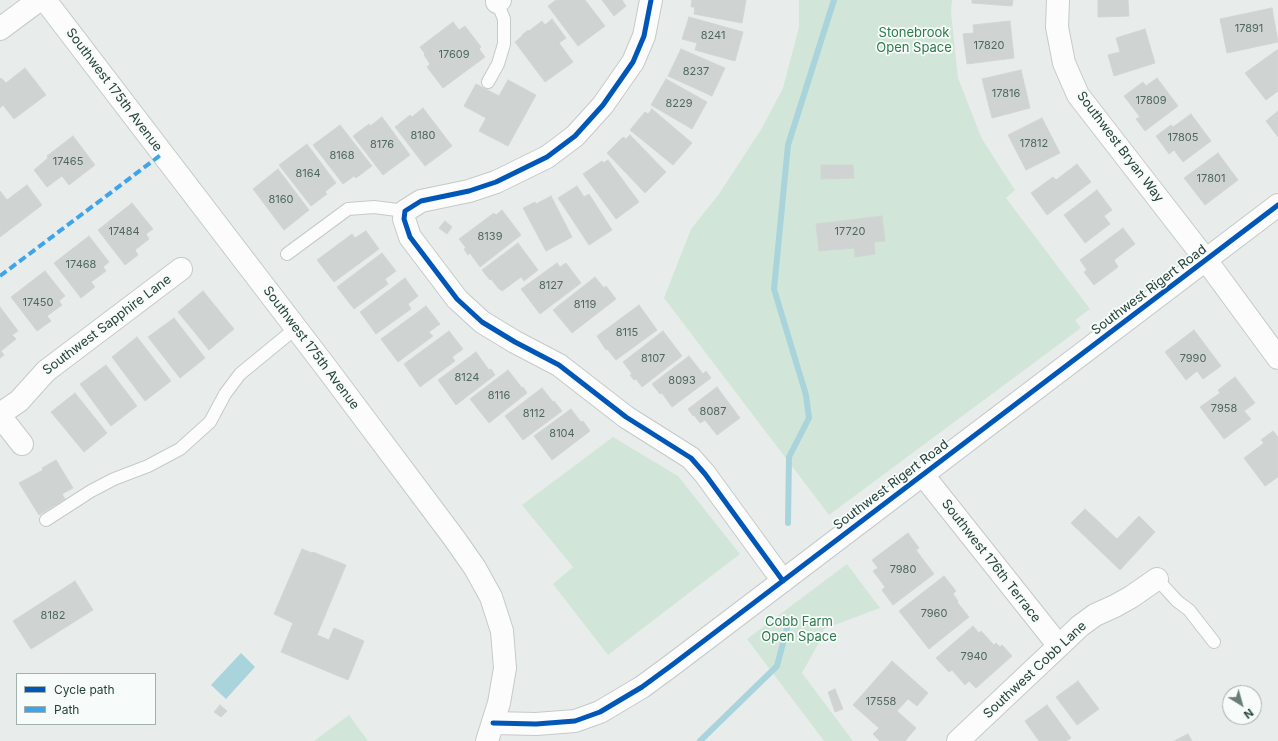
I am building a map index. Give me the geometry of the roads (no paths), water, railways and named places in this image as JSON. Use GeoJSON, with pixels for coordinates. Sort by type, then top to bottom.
{"type":"FeatureCollection","features":[{"type":"Feature","properties":{"kind":"street"},"geometry":{"type":"LineString","coordinates":[[0,29],[39,0]]}},
{"type":"Feature","properties":{"kind":"street","name":"Southwest 175th Avenue"},"geometry":{"type":"LineString","coordinates":[[45,0],[296,328],[475,568],[491,597],[502,631],[505,668],[499,703],[490,732]]}},
{"type":"Feature","properties":{"kind":"street"},"geometry":{"type":"LineString","coordinates":[[652,0],[644,36],[633,62],[603,105],[575,136],[546,157],[496,182],[469,192],[421,201],[405,211],[404,219],[410,237],[457,299],[482,322],[515,342],[560,365],[626,417],[691,458],[783,581]]}},
{"type":"Feature","properties":{"kind":"street","name":"Southwest Bryan Way"},"geometry":{"type":"LineString","coordinates":[[1058,0],[1057,27],[1064,63],[1078,95],[1206,260],[1278,358]]}},
{"type":"Feature","properties":{"kind":"street","name":"Southwest Rigert Road"},"geometry":{"type":"LineString","coordinates":[[490,732],[542,724],[576,721],[600,712],[642,687],[1278,205]]}},
{"type":"Feature","properties":{"kind":"street","name":"Southwest Sapphire Lane"},"geometry":{"type":"LineString","coordinates":[[0,415],[19,400],[46,371],[181,269]]}},
{"type":"Feature","properties":{"kind":"street"},"geometry":{"type":"LineString","coordinates":[[0,415],[22,444]]}},
{"type":"Feature","properties":{"kind":"street","name":"Southwest 176th Terrace"},"geometry":{"type":"LineString","coordinates":[[923,475],[1059,646]]}},
{"type":"Feature","properties":{"kind":"street","name":"Southwest Cobb Lane"},"geometry":{"type":"LineString","coordinates":[[958,741],[1080,626],[1096,615],[1131,597],[1157,579]]}},
{"type":"Feature","properties":{"kind":"lane"},"geometry":{"type":"LineString","coordinates":[[488,82],[498,64],[504,44],[504,19],[499,1]]}},
{"type":"Feature","properties":{"kind":"lane"},"geometry":{"type":"LineString","coordinates":[[287,254],[348,209],[374,207],[405,211]]}},
{"type":"Feature","properties":{"kind":"lane"},"geometry":{"type":"LineString","coordinates":[[46,520],[91,491],[114,479],[148,466],[180,449],[210,422],[225,394],[240,374],[296,328]]}},
{"type":"Feature","properties":{"kind":"lane"},"geometry":{"type":"LineString","coordinates":[[1157,579],[1189,610],[1214,642]]}},
{"type":"Feature","properties":{"kind":"water"},"geometry":{"type":"Polygon","coordinates":[[[241,653],[255,667],[226,699],[211,685],[241,653]]]}},
{"type":"Feature","properties":{"kind":"waterway"},"geometry":{"type":"LineString","coordinates":[[788,523],[789,457],[809,418],[806,395],[774,289],[788,145],[834,0]]}},
{"type":"Feature","properties":{"kind":"waterway"},"geometry":{"type":"LineString","coordinates":[[700,741],[777,666],[788,624]]}},
{"type":"Feature","properties":{"kind":"park label","name":"Stonebrook Open Space"},"geometry":{"type":"Point","coordinates":[914,40]}},
{"type":"Feature","properties":{"kind":"park label","name":"Cobb Farm Open Space"},"geometry":{"type":"Point","coordinates":[799,630]}}]}
